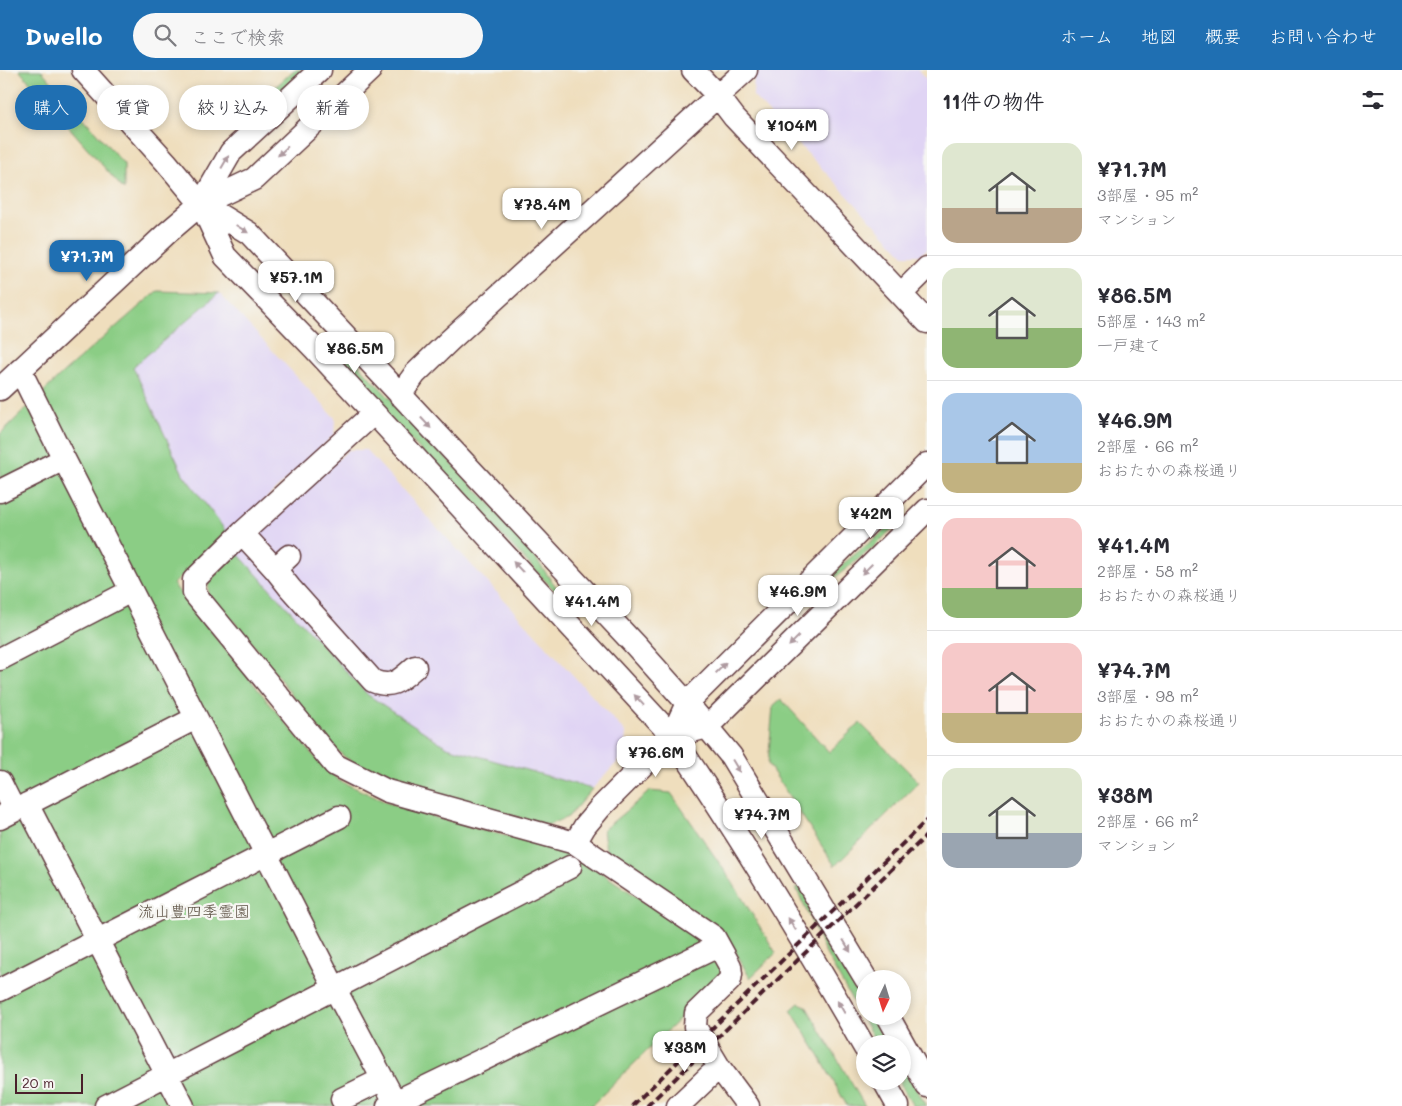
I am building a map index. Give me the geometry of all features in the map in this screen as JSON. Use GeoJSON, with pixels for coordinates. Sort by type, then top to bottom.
{"type":"FeatureCollection","features":[{"type":"Feature","properties":{"kind":"street"},"geometry":{"type":"LineString","coordinates":[[83,70],[201,204],[225,256],[314,348],[672,736],[710,792],[818,965],[858,1035]]}},
{"type":"Feature","properties":{"kind":"street"},"geometry":{"type":"LineString","coordinates":[[201,204],[231,152],[320,70]]}},
{"type":"Feature","properties":{"kind":"street"},"geometry":{"type":"LineString","coordinates":[[0,389],[167,233],[201,204],[254,178],[370,70]]}},
{"type":"Feature","properties":{"kind":"street"},"geometry":{"type":"LineString","coordinates":[[693,70],[927,322]]}},
{"type":"Feature","properties":{"kind":"street"},"geometry":{"type":"LineString","coordinates":[[400,395],[415,374],[449,341],[746,70]]}},
{"type":"Feature","properties":{"kind":"street"},"geometry":{"type":"LineString","coordinates":[[201,204],[248,233],[635,645],[687,703],[731,756],[861,970]]}},
{"type":"Feature","properties":{"kind":"street"},"geometry":{"type":"LineString","coordinates":[[901,294],[927,268]]}},
{"type":"Feature","properties":{"kind":"street"},"geometry":{"type":"LineString","coordinates":[[20,370],[196,718],[383,1079],[392,1104],[718,946]]}},
{"type":"Feature","properties":{"kind":"street"},"geometry":{"type":"LineString","coordinates":[[373,414],[256,513],[242,533],[194,580],[194,593],[335,765],[387,790],[575,843],[714,937],[730,966],[730,980],[696,1013],[694,1020],[695,1028],[719,1066],[748,1106]]}},
{"type":"Feature","properties":{"kind":"street"},"geometry":{"type":"LineString","coordinates":[[0,491],[64,459]]}},
{"type":"Feature","properties":{"kind":"street"},"geometry":{"type":"LineString","coordinates":[[575,843],[585,826],[600,808],[672,736],[687,703],[927,464]]}},
{"type":"Feature","properties":{"kind":"street"},"geometry":{"type":"LineString","coordinates":[[672,736],[707,727],[927,510]]}},
{"type":"Feature","properties":{"kind":"street"},"geometry":{"type":"LineString","coordinates":[[242,533],[282,563],[290,588],[373,681],[390,685],[400,681],[415,668]]}},
{"type":"Feature","properties":{"kind":"street"},"geometry":{"type":"LineString","coordinates":[[0,660],[131,591]]}},
{"type":"Feature","properties":{"kind":"street"},"geometry":{"type":"LineString","coordinates":[[14,811],[196,718]]}},
{"type":"Feature","properties":{"kind":"street"},"geometry":{"type":"LineString","coordinates":[[0,782],[14,811],[97,940],[183,1106]]}},
{"type":"Feature","properties":{"kind":"street"},"geometry":{"type":"LineString","coordinates":[[0,990],[339,817]]}},
{"type":"Feature","properties":{"kind":"street"},"geometry":{"type":"LineString","coordinates":[[106,1106],[570,867]]}},
{"type":"Feature","properties":{"kind":"street"},"geometry":{"type":"LineString","coordinates":[[893,1025],[927,1086]]}},
{"type":"Feature","properties":{"kind":"street"},"geometry":{"type":"LineString","coordinates":[[678,1106],[719,1066]]}},
{"type":"Feature","properties":{"kind":"street"},"geometry":{"type":"LineString","coordinates":[[342,1099],[383,1079]]}},
{"type":"Feature","properties":{"kind":"street"},"geometry":{"type":"LineString","coordinates":[[889,1090],[898,1106]]}},
{"type":"Feature","properties":{"kind":"shaded area"},"geometry":{"type":"Polygon","coordinates":[[[761,70],[918,70],[927,80],[927,249],[920,255],[904,255],[753,96],[754,76],[761,70]]]}},
{"type":"Feature","properties":{"kind":"shaded area"},"geometry":{"type":"Polygon","coordinates":[[[219,293],[335,418],[334,435],[228,534],[183,474],[132,367],[219,293]]]}},
{"type":"Feature","properties":{"kind":"shaded area"},"geometry":{"type":"Polygon","coordinates":[[[348,450],[366,450],[626,733],[624,755],[592,789],[447,747],[368,695],[238,554],[348,450]]]}},
{"type":"Feature","properties":{"kind":"green space"},"geometry":{"type":"Polygon","coordinates":[[[19,70],[41,70],[54,85],[32,85],[19,70]]]}},
{"type":"Feature","properties":{"kind":"green space"},"geometry":{"type":"Polygon","coordinates":[[[294,70],[303,70],[286,85],[278,85],[294,70]]]}},
{"type":"Feature","properties":{"kind":"green space"},"geometry":{"type":"Polygon","coordinates":[[[87,122],[124,164],[124,190],[72,130],[87,130],[87,122]]]}},
{"type":"Feature","properties":{"kind":"green space","name":"流山豊四季霊園"},"geometry":{"type":"Polygon","coordinates":[[[157,291],[219,293],[133,367],[183,474],[228,534],[173,584],[311,753],[338,780],[388,803],[437,818],[557,849],[584,861],[710,946],[721,967],[721,978],[591,1106],[0,1106],[0,434],[63,373],[157,291]]]}},
{"type":"Feature","properties":{"kind":"green space"},"geometry":{"type":"Polygon","coordinates":[[[333,338],[514,529],[557,588],[555,591],[386,414],[330,340],[333,338]]]}},
{"type":"Feature","properties":{"kind":"green space"},"geometry":{"type":"Polygon","coordinates":[[[897,521],[899,522],[875,546],[804,602],[830,574],[897,521]]]}},
{"type":"Feature","properties":{"kind":"green space"},"geometry":{"type":"Polygon","coordinates":[[[238,554],[368,695],[447,747],[592,789],[568,817],[548,825],[389,783],[346,758],[331,745],[240,628],[208,594],[209,579],[238,554]]]}},
{"type":"Feature","properties":{"kind":"green space"},"geometry":{"type":"Polygon","coordinates":[[[781,699],[829,752],[860,723],[919,782],[835,866],[768,764],[773,706],[781,699]]]}},
{"type":"Feature","properties":{"kind":"green space"},"geometry":{"type":"Polygon","coordinates":[[[650,791],[671,793],[731,880],[776,953],[750,978],[724,932],[606,850],[603,830],[650,791]]]}},
{"type":"Feature","properties":{"kind":"green space"},"geometry":{"type":"Polygon","coordinates":[[[800,886],[856,983],[856,1007],[826,954],[796,888],[800,886]]]}},
{"type":"Feature","properties":{"kind":"green space"},"geometry":{"type":"Polygon","coordinates":[[[799,1003],[806,1006],[865,1106],[847,1106],[791,1010],[799,1003]]]}},
{"type":"Feature","properties":{"kind":"green space"},"geometry":{"type":"Polygon","coordinates":[[[866,1025],[880,1025],[886,1035],[872,1035],[866,1025]]]}},
{"type":"Feature","properties":{"kind":"green space"},"geometry":{"type":"Polygon","coordinates":[[[911,1079],[926,1106],[913,1106],[903,1090],[911,1090],[911,1079]]]}},
{"type":"Feature","properties":{"kind":"railway"},"geometry":{"type":"LineString","coordinates":[[632,1106],[927,820]]}},
{"type":"Feature","properties":{"kind":"railway"},"geometry":{"type":"LineString","coordinates":[[647,1106],[927,835]]}}]}
